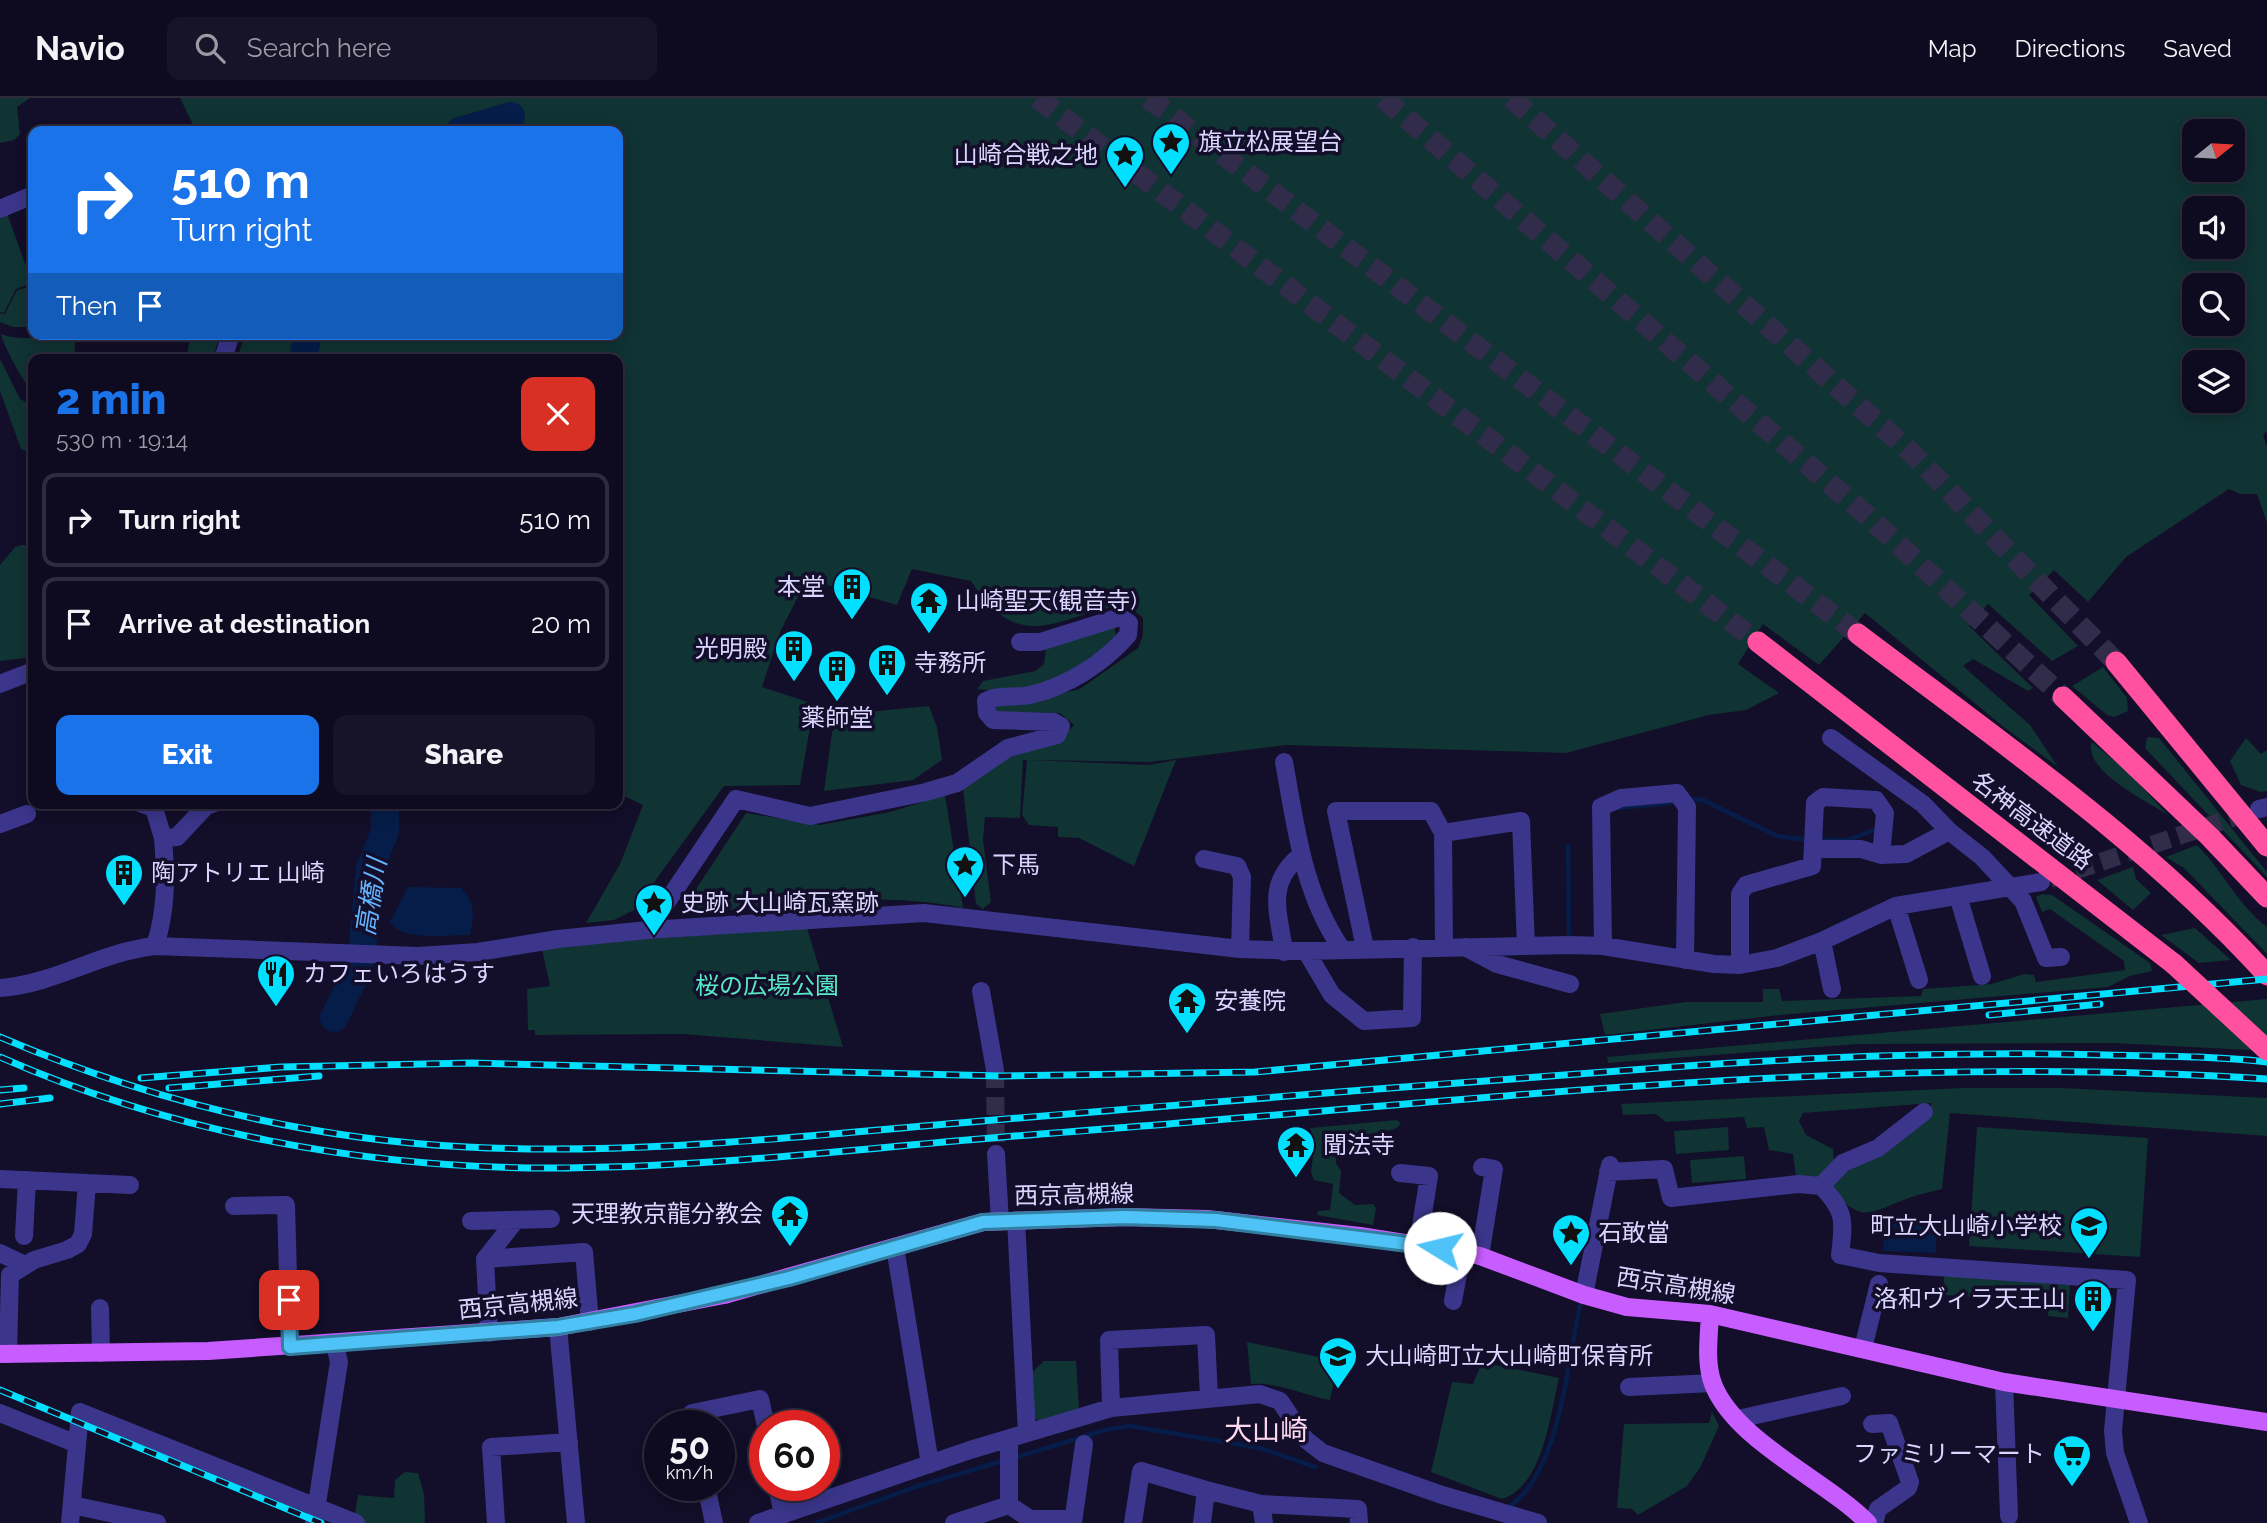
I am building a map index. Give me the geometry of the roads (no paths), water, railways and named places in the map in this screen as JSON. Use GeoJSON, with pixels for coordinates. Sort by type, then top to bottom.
{"type":"FeatureCollection","features":[{"type":"Feature","properties":{"kind":"highway","name":"名神高速道路"},"geometry":{"type":"LineString","coordinates":[[1858,634],[2109,826],[2168,877],[2264,972]]}},
{"type":"Feature","properties":{"kind":"highway","name":"名神高速道路"},"geometry":{"type":"LineString","coordinates":[[1758,642],[2174,964],[2267,1050]]}},
{"type":"Feature","properties":{"kind":"highway"},"geometry":{"type":"LineString","coordinates":[[2116,662],[2267,846]]}},
{"type":"Feature","properties":{"kind":"highway"},"geometry":{"type":"LineString","coordinates":[[2063,697],[2210,837],[2267,897]]}},
{"type":"Feature","properties":{"kind":"main road","name":"西京高槻線"},"geometry":{"type":"LineString","coordinates":[[4,1354],[335,1345],[353,1341],[558,1327],[699,1301],[967,1225],[1008,1220],[1216,1220],[1462,1252],[1480,1256],[1584,1295],[1627,1307],[1710,1314],[2004,1382],[2267,1422]]}},
{"type":"Feature","properties":{"kind":"main road"},"geometry":{"type":"LineString","coordinates":[[1710,1314],[1709,1348],[1713,1383],[1738,1419],[1868,1523]]}},
{"type":"Feature","properties":{"kind":"street"},"geometry":{"type":"LineString","coordinates":[[0,209],[28,197]]}},
{"type":"Feature","properties":{"kind":"street"},"geometry":{"type":"LineString","coordinates":[[648,930],[736,799],[810,816],[957,783],[1008,748],[1057,734],[1061,726],[1054,722],[993,720],[987,713],[986,701],[1028,695],[1071,680],[1117,648],[1129,635],[1129,623],[1120,617],[1040,642],[1020,642]]}},
{"type":"Feature","properties":{"kind":"street"},"geometry":{"type":"LineString","coordinates":[[0,684],[28,673]]}},
{"type":"Feature","properties":{"kind":"street"},"geometry":{"type":"LineString","coordinates":[[1831,738],[1923,804],[1949,831],[1982,857],[2023,901],[2046,958],[2061,957]]}},
{"type":"Feature","properties":{"kind":"street"},"geometry":{"type":"LineString","coordinates":[[1284,762],[1301,855],[1312,895],[1340,948]]}},
{"type":"Feature","properties":{"kind":"street"},"geometry":{"type":"LineString","coordinates":[[1603,946],[1601,807],[1621,798],[1677,793],[1687,807],[1685,960]]}},
{"type":"Feature","properties":{"kind":"street"},"geometry":{"type":"LineString","coordinates":[[1740,965],[1740,894],[1746,886],[1812,866],[1815,803],[1823,797],[1875,800],[1885,813],[1881,855]]}},
{"type":"Feature","properties":{"kind":"street"},"geometry":{"type":"LineString","coordinates":[[154,809],[163,838],[165,906],[155,946]]}},
{"type":"Feature","properties":{"kind":"street"},"geometry":{"type":"LineString","coordinates":[[163,838],[177,837],[202,809]]}},
{"type":"Feature","properties":{"kind":"street"},"geometry":{"type":"LineString","coordinates":[[1365,948],[1336,811],[1432,811],[1443,833],[1444,947]]}},
{"type":"Feature","properties":{"kind":"street"},"geometry":{"type":"LineString","coordinates":[[0,824],[26,814]]}},
{"type":"Feature","properties":{"kind":"street"},"geometry":{"type":"LineString","coordinates":[[1443,833],[1521,821],[1527,946]]}},
{"type":"Feature","properties":{"kind":"street"},"geometry":{"type":"LineString","coordinates":[[1813,849],[1861,849],[1881,855],[1906,854],[1949,831]]}},
{"type":"Feature","properties":{"kind":"street"},"geometry":{"type":"LineString","coordinates":[[1284,951],[1278,882],[1286,867],[1301,855]]}},
{"type":"Feature","properties":{"kind":"street"},"geometry":{"type":"LineString","coordinates":[[1204,859],[1237,866],[1242,877],[1240,949]]}},
{"type":"Feature","properties":{"kind":"street"},"geometry":{"type":"LineString","coordinates":[[0,988],[24,986],[131,948],[155,946],[418,956],[478,952],[558,939],[648,930],[925,913],[1240,949],[1306,951],[1340,948],[1603,946],[1685,960],[1740,965],[1777,958],[1822,941],[1896,906],[2012,889],[2040,882]]}},
{"type":"Feature","properties":{"kind":"street"},"geometry":{"type":"LineString","coordinates":[[1958,896],[1982,976]]}},
{"type":"Feature","properties":{"kind":"street"},"geometry":{"type":"LineString","coordinates":[[1896,906],[1919,980]]}},
{"type":"Feature","properties":{"kind":"street"},"geometry":{"type":"LineString","coordinates":[[1822,941],[1832,989]]}},
{"type":"Feature","properties":{"kind":"street"},"geometry":{"type":"LineString","coordinates":[[1306,951],[1332,995],[1364,1020],[1412,1018],[1413,947]]}},
{"type":"Feature","properties":{"kind":"street"},"geometry":{"type":"LineString","coordinates":[[1465,947],[1497,964],[1570,984]]}},
{"type":"Feature","properties":{"kind":"street"},"geometry":{"type":"LineString","coordinates":[[981,990],[995,1070]]}},
{"type":"Feature","properties":{"kind":"street"},"geometry":{"type":"LineString","coordinates":[[1821,1186],[1843,1163],[1878,1147],[1924,1112]]}},
{"type":"Feature","properties":{"kind":"street"},"geometry":{"type":"LineString","coordinates":[[996,1154],[1008,1220],[1027,1433]]}},
{"type":"Feature","properties":{"kind":"street"},"geometry":{"type":"LineString","coordinates":[[1480,1256],[1494,1169],[1482,1167]]}},
{"type":"Feature","properties":{"kind":"street"},"geometry":{"type":"LineString","coordinates":[[1584,1295],[1609,1168],[1664,1169],[1671,1198],[1798,1184],[1821,1186],[1841,1210],[1844,1221],[1840,1255],[1879,1263],[2127,1280],[2116,1401],[2115,1454],[2139,1523]]}},
{"type":"Feature","properties":{"kind":"street"},"geometry":{"type":"LineString","coordinates":[[1401,1173],[1429,1176],[1418,1245]]}},
{"type":"Feature","properties":{"kind":"street"},"geometry":{"type":"LineString","coordinates":[[0,1179],[130,1185]]}},
{"type":"Feature","properties":{"kind":"street"},"geometry":{"type":"LineString","coordinates":[[24,1236],[27,1180]]}},
{"type":"Feature","properties":{"kind":"street"},"geometry":{"type":"LineString","coordinates":[[4,1354],[10,1275],[25,1265],[78,1244],[83,1234],[87,1183]]}},
{"type":"Feature","properties":{"kind":"street"},"geometry":{"type":"LineString","coordinates":[[234,1206],[286,1205],[290,1347]]}},
{"type":"Feature","properties":{"kind":"street"},"geometry":{"type":"LineString","coordinates":[[471,1221],[551,1219]]}},
{"type":"Feature","properties":{"kind":"street"},"geometry":{"type":"LineString","coordinates":[[489,1333],[485,1259],[516,1220]]}},
{"type":"Feature","properties":{"kind":"street"},"geometry":{"type":"LineString","coordinates":[[895,1247],[930,1464]]}},
{"type":"Feature","properties":{"kind":"street"},"geometry":{"type":"LineString","coordinates":[[485,1259],[584,1252],[590,1322]]}},
{"type":"Feature","properties":{"kind":"street"},"geometry":{"type":"LineString","coordinates":[[1453,1300],[1462,1252]]}},
{"type":"Feature","properties":{"kind":"street"},"geometry":{"type":"LineString","coordinates":[[0,1253],[25,1265]]}},
{"type":"Feature","properties":{"kind":"street"},"geometry":{"type":"LineString","coordinates":[[1863,1348],[1879,1284]]}},
{"type":"Feature","properties":{"kind":"street"},"geometry":{"type":"LineString","coordinates":[[100,1308],[101,1353]]}},
{"type":"Feature","properties":{"kind":"street"},"geometry":{"type":"LineString","coordinates":[[558,1327],[576,1523]]}},
{"type":"Feature","properties":{"kind":"street"},"geometry":{"type":"LineString","coordinates":[[1111,1408],[1109,1340],[1206,1335],[1209,1397]]}},
{"type":"Feature","properties":{"kind":"street"},"geometry":{"type":"LineString","coordinates":[[316,1516],[339,1362],[335,1345]]}},
{"type":"Feature","properties":{"kind":"street"},"geometry":{"type":"LineString","coordinates":[[2004,1382],[2009,1516]]}},
{"type":"Feature","properties":{"kind":"street"},"geometry":{"type":"LineString","coordinates":[[1629,1387],[1713,1383]]}},
{"type":"Feature","properties":{"kind":"street"},"geometry":{"type":"LineString","coordinates":[[758,1523],[930,1464],[1009,1452],[1027,1433],[1111,1408],[1209,1397],[1267,1394],[1280,1402],[1305,1438],[1323,1452],[1442,1495],[1538,1523]]}},
{"type":"Feature","properties":{"kind":"street"},"geometry":{"type":"LineString","coordinates":[[1738,1419],[1842,1396]]}},
{"type":"Feature","properties":{"kind":"street"},"geometry":{"type":"LineString","coordinates":[[706,1410],[760,1399],[762,1410]]}},
{"type":"Feature","properties":{"kind":"street"},"geometry":{"type":"LineString","coordinates":[[156,1523],[71,1514],[80,1412],[316,1516],[356,1523]]}},
{"type":"Feature","properties":{"kind":"street"},"geometry":{"type":"LineString","coordinates":[[0,1413],[77,1444]]}},
{"type":"Feature","properties":{"kind":"street"},"geometry":{"type":"LineString","coordinates":[[1872,1424],[1889,1423],[1910,1482],[1908,1488],[1878,1509],[1874,1523]]}},
{"type":"Feature","properties":{"kind":"street"},"geometry":{"type":"LineString","coordinates":[[496,1523],[491,1447],[569,1442]]}},
{"type":"Feature","properties":{"kind":"street"},"geometry":{"type":"LineString","coordinates":[[1009,1505],[1030,1519],[1073,1521],[1084,1444]]}},
{"type":"Feature","properties":{"kind":"street"},"geometry":{"type":"LineString","coordinates":[[1009,1452],[1009,1505]]}},
{"type":"Feature","properties":{"kind":"street"},"geometry":{"type":"LineString","coordinates":[[1133,1523],[1140,1471],[1261,1504],[1358,1509],[1359,1523]]}},
{"type":"Feature","properties":{"kind":"street"},"geometry":{"type":"LineString","coordinates":[[1202,1523],[1206,1489]]}},
{"type":"Feature","properties":{"kind":"street"},"geometry":{"type":"LineString","coordinates":[[709,1501],[713,1523]]}},
{"type":"Feature","properties":{"kind":"street"},"geometry":{"type":"LineString","coordinates":[[780,1501],[783,1515]]}},
{"type":"Feature","properties":{"kind":"street"},"geometry":{"type":"LineString","coordinates":[[1261,1504],[1264,1523]]}},
{"type":"Feature","properties":{"kind":"street"},"geometry":{"type":"LineString","coordinates":[[954,1523],[976,1519],[1009,1505]]}},
{"type":"Feature","properties":{"kind":"water"},"geometry":{"type":"Polygon","coordinates":[[[408,887],[461,888],[473,909],[470,935],[415,935],[396,928],[390,922],[408,887]]]}},
{"type":"Feature","properties":{"kind":"water"},"geometry":{"type":"Polygon","coordinates":[[[1884,1222],[1937,1224],[1936,1253],[1883,1251],[1884,1222]]]}},
{"type":"Feature","properties":{"kind":"waterway","name":"高橋川"},"geometry":{"type":"LineString","coordinates":[[477,126],[511,116]]}},
{"type":"Feature","properties":{"kind":"waterway","name":"高橋川"},"geometry":{"type":"LineString","coordinates":[[304,354],[307,340]]}},
{"type":"Feature","properties":{"kind":"waterway"},"geometry":{"type":"LineString","coordinates":[[1691,799],[1703,800],[1777,836],[1810,840]]}},
{"type":"Feature","properties":{"kind":"waterway"},"geometry":{"type":"LineString","coordinates":[[1617,808],[1672,803]]}},
{"type":"Feature","properties":{"kind":"waterway","name":"高橋川"},"geometry":{"type":"LineString","coordinates":[[362,951],[370,869],[385,831],[385,809]]}},
{"type":"Feature","properties":{"kind":"waterway"},"geometry":{"type":"LineString","coordinates":[[1818,840],[1848,840],[1877,829]]}},
{"type":"Feature","properties":{"kind":"waterway"},"geometry":{"type":"LineString","coordinates":[[1568,846],[1569,936]]}},
{"type":"Feature","properties":{"kind":"waterway","name":"高橋川"},"geometry":{"type":"LineString","coordinates":[[334,1018],[359,967]]}},
{"type":"Feature","properties":{"kind":"waterway"},"geometry":{"type":"LineString","coordinates":[[1507,1508],[1525,1492],[1539,1471],[1550,1445],[1559,1416],[1580,1306]]}},
{"type":"Feature","properties":{"kind":"waterway"},"geometry":{"type":"LineString","coordinates":[[1014,1458],[1105,1430],[1130,1426],[1260,1448],[1315,1467]]}},
{"type":"Feature","properties":{"kind":"waterway"},"geometry":{"type":"LineString","coordinates":[[816,1523],[915,1487],[1006,1460]]}},
{"type":"Feature","properties":{"kind":"tunnel"},"geometry":{"type":"LineString","coordinates":[[1037,98],[1758,642]]}},
{"type":"Feature","properties":{"kind":"tunnel"},"geometry":{"type":"LineString","coordinates":[[1148,98],[1858,634]]}},
{"type":"Feature","properties":{"kind":"tunnel"},"geometry":{"type":"LineString","coordinates":[[1383,98],[1872,520],[2063,697]]}},
{"type":"Feature","properties":{"kind":"tunnel"},"geometry":{"type":"LineString","coordinates":[[1511,98],[1913,454],[2116,662]]}},
{"type":"Feature","properties":{"kind":"tunnel"},"geometry":{"type":"LineString","coordinates":[[2050,879],[2253,811]]}},
{"type":"Feature","properties":{"kind":"tunnel"},"geometry":{"type":"LineString","coordinates":[[995,1070],[996,1154]]}},
{"type":"Feature","properties":{"kind":"railway"},"geometry":{"type":"LineString","coordinates":[[141,1078],[281,1067],[472,1063],[1001,1076],[1255,1072],[2267,979]]}},
{"type":"Feature","properties":{"kind":"railway"},"geometry":{"type":"LineString","coordinates":[[1989,1015],[2100,1004]]}},
{"type":"Feature","properties":{"kind":"railway"},"geometry":{"type":"LineString","coordinates":[[0,1037],[113,1080],[229,1113],[407,1143],[533,1149],[599,1149],[731,1142],[1326,1093],[1771,1061],[1882,1056],[2050,1054],[2267,1062]]}},
{"type":"Feature","properties":{"kind":"railway"},"geometry":{"type":"LineString","coordinates":[[0,1057],[131,1106],[268,1141],[408,1161],[548,1168],[733,1160],[1500,1096],[1806,1077],[1960,1072],[2113,1072],[2267,1079]]}},
{"type":"Feature","properties":{"kind":"railway"},"geometry":{"type":"LineString","coordinates":[[169,1088],[319,1076]]}},
{"type":"Feature","properties":{"kind":"railway"},"geometry":{"type":"LineString","coordinates":[[0,1090],[24,1088]]}},
{"type":"Feature","properties":{"kind":"railway"},"geometry":{"type":"LineString","coordinates":[[0,1104],[50,1098]]}},
{"type":"Feature","properties":{"kind":"railway"},"geometry":{"type":"LineString","coordinates":[[0,1390],[321,1523]]}},
{"type":"Feature","properties":{"kind":"place","name":"旗立松展望台"},"geometry":{"type":"Point","coordinates":[1171,176]}},
{"type":"Feature","properties":{"kind":"place","name":"山崎合戦之地"},"geometry":{"type":"Point","coordinates":[1125,189]}},
{"type":"Feature","properties":{"kind":"place","name":"本堂"},"geometry":{"type":"Point","coordinates":[852,621]}},
{"type":"Feature","properties":{"kind":"place","name":"山崎聖天(観音寺)"},"geometry":{"type":"Point","coordinates":[929,635]}},
{"type":"Feature","properties":{"kind":"place","name":"光明殿"},"geometry":{"type":"Point","coordinates":[794,683]}},
{"type":"Feature","properties":{"kind":"place","name":"寺務所"},"geometry":{"type":"Point","coordinates":[887,697]}},
{"type":"Feature","properties":{"kind":"place","name":"薬師堂"},"geometry":{"type":"Point","coordinates":[837,703]}},
{"type":"Feature","properties":{"kind":"place","name":"下馬"},"geometry":{"type":"Point","coordinates":[965,899]}},
{"type":"Feature","properties":{"kind":"place","name":"陶アトリエ 山崎"},"geometry":{"type":"Point","coordinates":[124,907]}},
{"type":"Feature","properties":{"kind":"place","name":"史跡 大山崎瓦窯跡"},"geometry":{"type":"Point","coordinates":[654,937]}},
{"type":"Feature","properties":{"kind":"place","name":"カフェいろはうす"},"geometry":{"type":"Point","coordinates":[276,1008]}},
{"type":"Feature","properties":{"kind":"place","name":"安養院"},"geometry":{"type":"Point","coordinates":[1187,1035]}},
{"type":"Feature","properties":{"kind":"place","name":"聞法寺"},"geometry":{"type":"Point","coordinates":[1296,1179]}},
{"type":"Feature","properties":{"kind":"place","name":"天理教京龍分教会"},"geometry":{"type":"Point","coordinates":[790,1248]}},
{"type":"Feature","properties":{"kind":"place","name":"町立大山崎小学校"},"geometry":{"type":"Point","coordinates":[2089,1260]}},
{"type":"Feature","properties":{"kind":"place","name":"石敢當"},"geometry":{"type":"Point","coordinates":[1571,1267]}},
{"type":"Feature","properties":{"kind":"place","name":"洛和ヴィラ天王山"},"geometry":{"type":"Point","coordinates":[2093,1333]}},
{"type":"Feature","properties":{"kind":"place","name":"大山崎町立大山崎町保育所"},"geometry":{"type":"Point","coordinates":[1338,1390]}},
{"type":"Feature","properties":{"kind":"place","name":"ファミリーマート"},"geometry":{"type":"Point","coordinates":[2072,1488]}},
{"type":"Feature","properties":{"kind":"district","name":"大山崎"},"geometry":{"type":"Point","coordinates":[1266,1430]}},
{"type":"Feature","properties":{"kind":"park label","name":"桜の広場公園"},"geometry":{"type":"Point","coordinates":[767,986]}}]}
